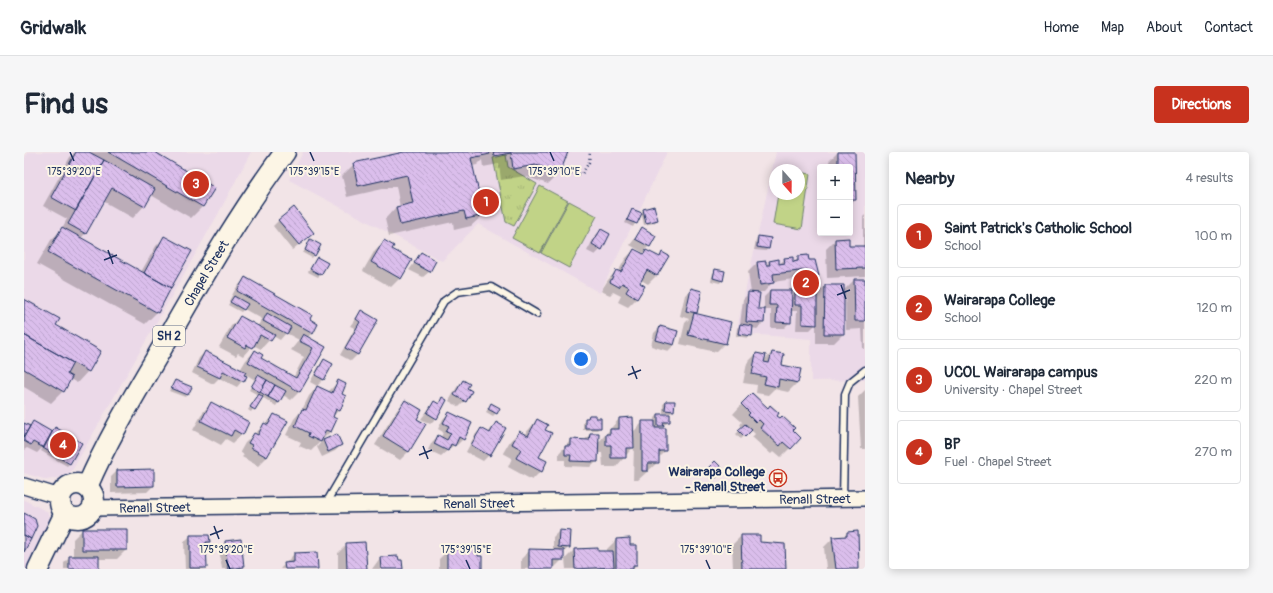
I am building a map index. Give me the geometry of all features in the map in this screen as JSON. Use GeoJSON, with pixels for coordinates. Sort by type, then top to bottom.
{"type":"FeatureCollection","features":[{"type":"Feature","properties":{"kind":"highway","name":"Chapel Street"},"geometry":{"type":"LineString","coordinates":[[258,187],[272,152]]}},
{"type":"Feature","properties":{"kind":"highway","name":"Chapel Street"},"geometry":{"type":"LineString","coordinates":[[87,487],[114,431],[258,187],[285,152]]}},
{"type":"Feature","properties":{"kind":"highway"},"geometry":{"type":"LineString","coordinates":[[38,569],[62,505],[64,490],[71,485],[79,484],[87,487],[94,499],[92,508],[82,517],[73,517],[62,505]]}},
{"type":"Feature","properties":{"kind":"street"},"geometry":{"type":"LineString","coordinates":[[24,486],[62,505]]}},
{"type":"Feature","properties":{"kind":"street","name":"Renall Street"},"geometry":{"type":"LineString","coordinates":[[92,508],[865,498]]}},
{"type":"Feature","properties":{"kind":"lane"},"geometry":{"type":"LineString","coordinates":[[325,505],[444,301],[457,292],[491,286],[537,314]]}},
{"type":"Feature","properties":{"kind":"lane"},"geometry":{"type":"LineString","coordinates":[[843,499],[845,394],[850,382],[865,370]]}},
{"type":"Feature","properties":{"kind":"path"},"geometry":{"type":"LineString","coordinates":[[562,173],[582,174],[589,162],[590,152]]}},
{"type":"Feature","properties":{"kind":"shaded area"},"geometry":{"type":"Polygon","coordinates":[[[28,152],[251,152],[217,216],[73,469],[67,476],[47,480],[24,473],[24,160],[28,152]]]}},
{"type":"Feature","properties":{"kind":"shaded area"},"geometry":{"type":"Polygon","coordinates":[[[303,152],[667,152],[600,293],[478,224],[442,261],[289,180],[303,152]]]}},
{"type":"Feature","properties":{"kind":"shaded area"},"geometry":{"type":"Polygon","coordinates":[[[776,152],[865,152],[865,380],[811,381],[811,339],[736,333],[769,184],[769,200],[805,200],[805,164],[773,164],[776,152]]]}},
{"type":"Feature","properties":{"kind":"shaded area"},"geometry":{"type":"Polygon","coordinates":[[[24,500],[46,511],[51,517],[52,523],[26,569],[24,569],[24,500]]]}},
{"type":"Feature","properties":{"kind":"green space"},"geometry":{"type":"Polygon","coordinates":[[[506,155],[508,167],[537,184],[514,226],[506,222],[493,158],[506,155]]]}},
{"type":"Feature","properties":{"kind":"green space"},"geometry":{"type":"Polygon","coordinates":[[[805,173],[810,174],[802,229],[773,224],[777,200],[805,200],[805,173]]]}},
{"type":"Feature","properties":{"kind":"green space"},"geometry":{"type":"Polygon","coordinates":[[[540,186],[568,201],[540,253],[512,238],[540,186]]]}},
{"type":"Feature","properties":{"kind":"green space"},"geometry":{"type":"Polygon","coordinates":[[[569,201],[597,216],[569,268],[541,253],[569,201]]]}},
{"type":"Feature","properties":{"kind":"building"},"geometry":{"type":"Polygon","coordinates":[[[76,152],[89,152],[104,160],[76,211],[51,197],[76,152]]]}},
{"type":"Feature","properties":{"kind":"building"},"geometry":{"type":"Polygon","coordinates":[[[108,152],[155,152],[215,188],[203,207],[108,152]]]}},
{"type":"Feature","properties":{"kind":"building"},"geometry":{"type":"Polygon","coordinates":[[[404,152],[489,152],[490,154],[471,158],[484,215],[466,219],[464,211],[400,225],[396,207],[413,203],[407,175],[358,186],[353,163],[404,152]]]}},
{"type":"Feature","properties":{"kind":"building"},"geometry":{"type":"Polygon","coordinates":[[[493,152],[568,152],[560,173],[536,165],[513,169],[511,153],[494,156],[493,152]]]}},
{"type":"Feature","properties":{"kind":"building"},"geometry":{"type":"Polygon","coordinates":[[[838,152],[855,152],[856,200],[853,200],[853,164],[838,164],[838,152]]]}},
{"type":"Feature","properties":{"kind":"building"},"geometry":{"type":"Polygon","coordinates":[[[104,160],[155,189],[145,207],[112,188],[86,234],[68,224],[104,160]]]}},
{"type":"Feature","properties":{"kind":"building"},"geometry":{"type":"Polygon","coordinates":[[[654,206],[658,220],[646,223],[643,209],[654,206]]]}},
{"type":"Feature","properties":{"kind":"building"},"geometry":{"type":"Polygon","coordinates":[[[294,207],[314,233],[299,245],[278,220],[294,207]]]}},
{"type":"Feature","properties":{"kind":"building"},"geometry":{"type":"Polygon","coordinates":[[[632,209],[642,213],[637,224],[627,220],[632,209]]]}},
{"type":"Feature","properties":{"kind":"building"},"geometry":{"type":"Polygon","coordinates":[[[62,227],[171,288],[158,313],[48,252],[62,227]]]}},
{"type":"Feature","properties":{"kind":"building"},"geometry":{"type":"Polygon","coordinates":[[[642,227],[656,236],[650,247],[635,239],[642,227]]]}},
{"type":"Feature","properties":{"kind":"building"},"geometry":{"type":"Polygon","coordinates":[[[601,229],[610,234],[602,250],[592,244],[601,229]]]}},
{"type":"Feature","properties":{"kind":"building"},"geometry":{"type":"Polygon","coordinates":[[[164,236],[192,251],[171,288],[144,273],[164,236]]]}},
{"type":"Feature","properties":{"kind":"building"},"geometry":{"type":"Polygon","coordinates":[[[758,236],[771,238],[769,249],[757,247],[758,236]]]}},
{"type":"Feature","properties":{"kind":"building"},"geometry":{"type":"Polygon","coordinates":[[[849,238],[849,246],[865,246],[865,268],[836,269],[835,239],[849,238]]]}},
{"type":"Feature","properties":{"kind":"building"},"geometry":{"type":"Polygon","coordinates":[[[310,239],[321,245],[315,256],[305,250],[310,239]]]}},
{"type":"Feature","properties":{"kind":"building"},"geometry":{"type":"Polygon","coordinates":[[[384,240],[394,246],[392,249],[412,260],[401,279],[371,262],[384,240]]]}},
{"type":"Feature","properties":{"kind":"building"},"geometry":{"type":"Polygon","coordinates":[[[634,249],[644,254],[646,250],[660,257],[662,252],[669,256],[657,276],[647,270],[640,283],[645,286],[637,299],[626,292],[629,287],[622,283],[619,287],[610,282],[616,270],[621,272],[634,249]]]}},
{"type":"Feature","properties":{"kind":"building"},"geometry":{"type":"Polygon","coordinates":[[[421,252],[436,261],[430,272],[414,263],[421,252]]]}},
{"type":"Feature","properties":{"kind":"building"},"geometry":{"type":"Polygon","coordinates":[[[808,255],[809,260],[815,260],[819,276],[809,277],[808,270],[773,274],[774,283],[760,285],[757,262],[766,261],[766,265],[770,265],[769,261],[779,259],[779,264],[785,263],[784,258],[793,257],[793,262],[798,261],[798,256],[808,255]]]}},
{"type":"Feature","properties":{"kind":"building"},"geometry":{"type":"Polygon","coordinates":[[[317,257],[328,263],[321,275],[310,269],[317,257]]]}},
{"type":"Feature","properties":{"kind":"building"},"geometry":{"type":"Polygon","coordinates":[[[715,269],[725,271],[723,281],[713,278],[715,269]]]}},
{"type":"Feature","properties":{"kind":"building"},"geometry":{"type":"Polygon","coordinates":[[[245,277],[312,315],[310,319],[318,324],[313,334],[237,291],[245,277]]]}},
{"type":"Feature","properties":{"kind":"building"},"geometry":{"type":"Polygon","coordinates":[[[854,279],[865,279],[865,321],[855,321],[854,279]]]}},
{"type":"Feature","properties":{"kind":"building"},"geometry":{"type":"Polygon","coordinates":[[[825,285],[844,285],[844,334],[824,334],[825,285]]]}},
{"type":"Feature","properties":{"kind":"building"},"geometry":{"type":"Polygon","coordinates":[[[691,288],[702,291],[697,313],[686,311],[691,288]]]}},
{"type":"Feature","properties":{"kind":"building"},"geometry":{"type":"Polygon","coordinates":[[[770,290],[792,290],[791,323],[776,322],[777,305],[769,305],[770,290]]]}},
{"type":"Feature","properties":{"kind":"building"},"geometry":{"type":"Polygon","coordinates":[[[795,290],[817,291],[817,325],[802,324],[802,305],[795,305],[795,290]]]}},
{"type":"Feature","properties":{"kind":"building"},"geometry":{"type":"Polygon","coordinates":[[[748,292],[760,293],[758,309],[765,309],[764,323],[746,322],[748,292]]]}},
{"type":"Feature","properties":{"kind":"building"},"geometry":{"type":"Polygon","coordinates":[[[234,296],[248,304],[244,310],[230,302],[234,296]]]}},
{"type":"Feature","properties":{"kind":"building"},"geometry":{"type":"Polygon","coordinates":[[[24,299],[60,319],[56,325],[101,351],[89,372],[24,335],[24,299]]]}},
{"type":"Feature","properties":{"kind":"building"},"geometry":{"type":"Polygon","coordinates":[[[361,310],[378,320],[358,355],[345,348],[360,322],[356,319],[361,310]]]}},
{"type":"Feature","properties":{"kind":"building"},"geometry":{"type":"Polygon","coordinates":[[[267,313],[291,327],[287,334],[263,321],[267,313]]]}},
{"type":"Feature","properties":{"kind":"building"},"geometry":{"type":"Polygon","coordinates":[[[694,313],[731,322],[726,344],[688,335],[694,313]]]}},
{"type":"Feature","properties":{"kind":"building"},"geometry":{"type":"Polygon","coordinates":[[[240,316],[275,335],[271,341],[260,335],[253,348],[247,345],[245,348],[227,338],[240,316]]]}},
{"type":"Feature","properties":{"kind":"building"},"geometry":{"type":"Polygon","coordinates":[[[740,324],[753,326],[752,336],[738,334],[740,324]]]}},
{"type":"Feature","properties":{"kind":"building"},"geometry":{"type":"Polygon","coordinates":[[[660,326],[678,331],[674,345],[656,340],[660,326]]]}},
{"type":"Feature","properties":{"kind":"building"},"geometry":{"type":"Polygon","coordinates":[[[303,334],[326,347],[300,392],[248,362],[255,350],[263,355],[261,358],[296,378],[313,348],[299,341],[303,334]]]}},
{"type":"Feature","properties":{"kind":"building"},"geometry":{"type":"Polygon","coordinates":[[[24,335],[73,363],[67,374],[72,377],[64,392],[24,369],[24,335]]]}},
{"type":"Feature","properties":{"kind":"building"},"geometry":{"type":"Polygon","coordinates":[[[205,351],[246,372],[244,375],[247,376],[244,382],[223,371],[220,378],[197,367],[205,351]]]}},
{"type":"Feature","properties":{"kind":"building"},"geometry":{"type":"Polygon","coordinates":[[[772,352],[784,354],[782,365],[801,369],[798,383],[779,379],[778,387],[764,384],[766,377],[752,374],[756,353],[766,355],[764,362],[769,363],[772,352]]]}},
{"type":"Feature","properties":{"kind":"building"},"geometry":{"type":"Polygon","coordinates":[[[324,359],[333,364],[324,380],[315,375],[324,359]]]}},
{"type":"Feature","properties":{"kind":"building"},"geometry":{"type":"Polygon","coordinates":[[[258,375],[267,380],[260,392],[251,387],[258,375]]]}},
{"type":"Feature","properties":{"kind":"building"},"geometry":{"type":"Polygon","coordinates":[[[175,380],[192,387],[188,395],[171,388],[175,380]]]}},
{"type":"Feature","properties":{"kind":"building"},"geometry":{"type":"Polygon","coordinates":[[[267,380],[275,385],[268,397],[260,392],[267,380]]]}},
{"type":"Feature","properties":{"kind":"building"},"geometry":{"type":"Polygon","coordinates":[[[338,380],[346,384],[342,394],[346,396],[340,411],[336,409],[333,417],[337,419],[331,432],[326,430],[321,442],[308,436],[309,433],[295,426],[302,409],[306,410],[317,386],[332,393],[338,380]]]}},
{"type":"Feature","properties":{"kind":"building"},"geometry":{"type":"Polygon","coordinates":[[[463,380],[470,384],[467,388],[472,391],[466,402],[454,395],[463,380]]]}},
{"type":"Feature","properties":{"kind":"building"},"geometry":{"type":"Polygon","coordinates":[[[275,385],[286,391],[279,403],[268,397],[275,385]]]}},
{"type":"Feature","properties":{"kind":"building"},"geometry":{"type":"Polygon","coordinates":[[[752,393],[768,408],[770,405],[779,413],[777,416],[780,418],[782,416],[795,428],[793,430],[801,438],[791,449],[783,442],[780,446],[760,428],[763,424],[759,420],[756,423],[748,415],[750,413],[741,404],[752,393]]]}},
{"type":"Feature","properties":{"kind":"building"},"geometry":{"type":"Polygon","coordinates":[[[259,394],[263,397],[255,410],[250,407],[259,394]]]}},
{"type":"Feature","properties":{"kind":"building"},"geometry":{"type":"Polygon","coordinates":[[[442,397],[447,400],[437,419],[427,413],[434,401],[439,404],[442,397]]]}},
{"type":"Feature","properties":{"kind":"building"},"geometry":{"type":"Polygon","coordinates":[[[405,400],[422,410],[417,419],[426,424],[409,452],[383,436],[405,400]]]}},
{"type":"Feature","properties":{"kind":"building"},"geometry":{"type":"Polygon","coordinates":[[[666,401],[675,401],[674,411],[665,410],[666,401]]]}},
{"type":"Feature","properties":{"kind":"building"},"geometry":{"type":"Polygon","coordinates":[[[211,402],[249,422],[243,435],[234,430],[231,436],[201,421],[211,402]]]}},
{"type":"Feature","properties":{"kind":"building"},"geometry":{"type":"Polygon","coordinates":[[[491,403],[500,408],[497,414],[488,409],[491,403]]]}},
{"type":"Feature","properties":{"kind":"building"},"geometry":{"type":"Polygon","coordinates":[[[449,412],[472,423],[464,440],[459,437],[455,446],[451,444],[448,451],[434,444],[438,435],[447,440],[451,433],[446,431],[449,426],[443,423],[449,412]]]}},
{"type":"Feature","properties":{"kind":"building"},"geometry":{"type":"Polygon","coordinates":[[[274,414],[288,421],[267,457],[251,448],[252,445],[248,443],[254,433],[258,435],[264,423],[268,425],[274,414]]]}},
{"type":"Feature","properties":{"kind":"building"},"geometry":{"type":"Polygon","coordinates":[[[658,414],[670,414],[670,422],[663,422],[664,426],[658,426],[658,414]]]}},
{"type":"Feature","properties":{"kind":"building"},"geometry":{"type":"Polygon","coordinates":[[[589,415],[596,415],[596,418],[601,418],[601,428],[585,428],[585,418],[588,418],[589,415]]]}},
{"type":"Feature","properties":{"kind":"building"},"geometry":{"type":"Polygon","coordinates":[[[633,417],[634,448],[626,448],[626,458],[611,458],[611,445],[606,445],[606,434],[610,434],[610,429],[619,429],[619,418],[633,417]]]}},
{"type":"Feature","properties":{"kind":"building"},"geometry":{"type":"Polygon","coordinates":[[[537,419],[548,425],[545,430],[552,433],[539,457],[547,461],[542,472],[516,458],[521,449],[512,444],[519,431],[528,436],[537,419]]]}},
{"type":"Feature","properties":{"kind":"building"},"geometry":{"type":"Polygon","coordinates":[[[33,421],[52,432],[44,448],[33,442],[31,445],[24,441],[24,437],[33,421]]]}},
{"type":"Feature","properties":{"kind":"building"},"geometry":{"type":"Polygon","coordinates":[[[642,421],[655,421],[655,428],[666,428],[666,451],[659,451],[659,463],[648,463],[648,471],[642,471],[642,421]]]}},
{"type":"Feature","properties":{"kind":"building"},"geometry":{"type":"Polygon","coordinates":[[[496,422],[506,428],[490,456],[471,445],[481,428],[490,433],[496,422]]]}},
{"type":"Feature","properties":{"kind":"building"},"geometry":{"type":"Polygon","coordinates":[[[24,423],[30,426],[24,437],[24,423]]]}},
{"type":"Feature","properties":{"kind":"building"},"geometry":{"type":"Polygon","coordinates":[[[745,424],[752,430],[745,437],[738,430],[745,424]]]}},
{"type":"Feature","properties":{"kind":"building"},"geometry":{"type":"Polygon","coordinates":[[[55,427],[82,443],[70,464],[43,448],[55,427]]]}},
{"type":"Feature","properties":{"kind":"building"},"geometry":{"type":"Polygon","coordinates":[[[590,433],[599,433],[598,462],[570,461],[571,455],[565,455],[565,446],[571,446],[571,439],[589,440],[590,433]]]}},
{"type":"Feature","properties":{"kind":"building"},"geometry":{"type":"Polygon","coordinates":[[[337,434],[342,445],[328,452],[323,440],[337,434]]]}},
{"type":"Feature","properties":{"kind":"building"},"geometry":{"type":"Polygon","coordinates":[[[715,461],[723,469],[716,478],[707,469],[715,461]]]}},
{"type":"Feature","properties":{"kind":"building"},"geometry":{"type":"Polygon","coordinates":[[[154,469],[154,486],[117,487],[117,470],[154,469]]]}},
{"type":"Feature","properties":{"kind":"building"},"geometry":{"type":"Polygon","coordinates":[[[24,513],[35,519],[37,526],[31,539],[24,535],[24,513]]]}},
{"type":"Feature","properties":{"kind":"building"},"geometry":{"type":"Polygon","coordinates":[[[82,529],[127,529],[127,550],[82,550],[82,529]]]}},
{"type":"Feature","properties":{"kind":"building"},"geometry":{"type":"Polygon","coordinates":[[[559,530],[571,531],[570,548],[558,547],[559,530]]]}},
{"type":"Feature","properties":{"kind":"building"},"geometry":{"type":"Polygon","coordinates":[[[858,531],[859,569],[836,569],[832,537],[847,536],[847,532],[858,531]]]}},
{"type":"Feature","properties":{"kind":"building"},"geometry":{"type":"Polygon","coordinates":[[[24,535],[31,539],[24,552],[24,535]]]}},
{"type":"Feature","properties":{"kind":"building"},"geometry":{"type":"Polygon","coordinates":[[[190,535],[209,535],[210,542],[206,542],[207,568],[190,568],[190,535]]]}},
{"type":"Feature","properties":{"kind":"building"},"geometry":{"type":"Polygon","coordinates":[[[741,535],[760,535],[760,542],[785,544],[786,569],[742,569],[741,535]]]}},
{"type":"Feature","properties":{"kind":"building"},"geometry":{"type":"Polygon","coordinates":[[[630,538],[630,545],[637,545],[637,565],[633,565],[633,569],[616,569],[616,539],[630,538]]]}},
{"type":"Feature","properties":{"kind":"building"},"geometry":{"type":"Polygon","coordinates":[[[241,539],[244,567],[228,569],[225,541],[241,539]]]}},
{"type":"Feature","properties":{"kind":"building"},"geometry":{"type":"Polygon","coordinates":[[[365,542],[367,569],[347,569],[346,543],[365,542]]]}},
{"type":"Feature","properties":{"kind":"building"},"geometry":{"type":"Polygon","coordinates":[[[467,547],[478,547],[478,556],[482,556],[482,569],[447,569],[447,549],[467,549],[467,547]]]}},
{"type":"Feature","properties":{"kind":"building"},"geometry":{"type":"Polygon","coordinates":[[[598,548],[598,551],[613,551],[614,567],[575,569],[574,549],[598,548]]]}},
{"type":"Feature","properties":{"kind":"building"},"geometry":{"type":"Polygon","coordinates":[[[529,549],[564,550],[564,560],[553,560],[553,569],[529,569],[529,549]]]}},
{"type":"Feature","properties":{"kind":"building"},"geometry":{"type":"Polygon","coordinates":[[[317,552],[318,569],[285,569],[284,563],[294,562],[294,553],[317,552]]]}},
{"type":"Feature","properties":{"kind":"building"},"geometry":{"type":"Polygon","coordinates":[[[69,556],[99,556],[99,569],[69,569],[69,556]]]}},
{"type":"Feature","properties":{"kind":"building"},"geometry":{"type":"Polygon","coordinates":[[[398,556],[399,560],[402,560],[403,569],[381,569],[380,557],[398,556]]]}},
{"type":"Feature","properties":{"kind":"place","name":"UCOL Wairarapa campus"},"geometry":{"type":"Point","coordinates":[196,184]}},
{"type":"Feature","properties":{"kind":"place","name":"Saint Patrick's Catholic School"},"geometry":{"type":"Point","coordinates":[486,202]}},
{"type":"Feature","properties":{"kind":"place","name":"Wairarapa College"},"geometry":{"type":"Point","coordinates":[806,283]}},
{"type":"Feature","properties":{"kind":"place","name":"BP"},"geometry":{"type":"Point","coordinates":[63,445]}},
{"type":"Feature","properties":{"kind":"place","name":"Wairarapa College - Renall Street"},"geometry":{"type":"Point","coordinates":[778,478]}}]}
